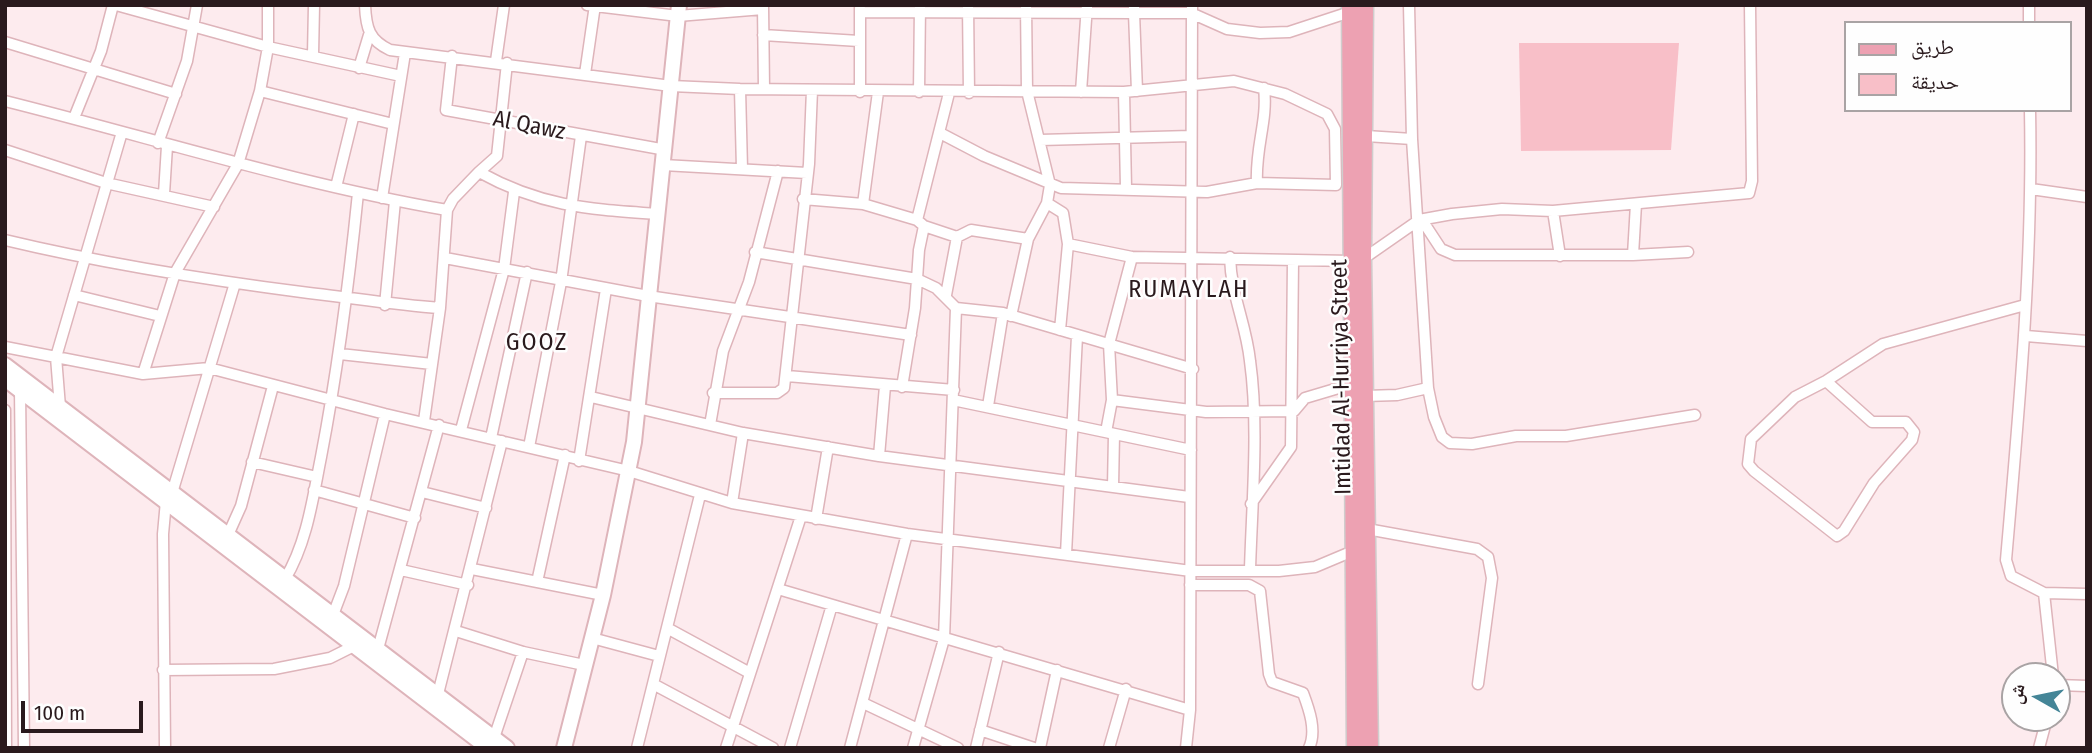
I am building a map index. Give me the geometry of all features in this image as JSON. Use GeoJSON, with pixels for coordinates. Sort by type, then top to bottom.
{"type":"FeatureCollection","features":[{"type":"Feature","properties":{"kind":"main road","name":"Imtidad Al-Hurriya Street"},"geometry":{"type":"LineString","coordinates":[[1355,8],[1358,115],[1366,136],[1357,260],[1365,396],[1370,748]]}},
{"type":"Feature","properties":{"kind":"main road"},"geometry":{"type":"LineString","coordinates":[[564,748],[603,595],[629,471],[666,150],[679,10]]}},
{"type":"Feature","properties":{"kind":"main road"},"geometry":{"type":"LineString","coordinates":[[1356,748],[1352,384],[1357,260],[1343,188],[1344,147],[1358,115]]}},
{"type":"Feature","properties":{"kind":"main road"},"geometry":{"type":"LineString","coordinates":[[5,365],[354,646],[491,743],[507,748]]}},
{"type":"Feature","properties":{"kind":"main road"},"geometry":{"type":"LineString","coordinates":[[5,379],[169,497],[228,535],[438,694],[491,743]]}},
{"type":"Feature","properties":{"kind":"street"},"geometry":{"type":"LineString","coordinates":[[74,118],[114,5],[138,9],[268,47],[401,76]]}},
{"type":"Feature","properties":{"kind":"street"},"geometry":{"type":"LineString","coordinates":[[164,194],[163,145],[195,26],[197,5]]}},
{"type":"Feature","properties":{"kind":"street"},"geometry":{"type":"LineString","coordinates":[[143,374],[175,273],[215,207],[237,164],[260,91],[268,47],[268,5]]}},
{"type":"Feature","properties":{"kind":"street"},"geometry":{"type":"LineString","coordinates":[[313,55],[314,5]]}},
{"type":"Feature","properties":{"kind":"street"},"geometry":{"type":"LineString","coordinates":[[359,68],[369,35],[366,5]]}},
{"type":"Feature","properties":{"kind":"street"},"geometry":{"type":"LineString","coordinates":[[424,421],[440,308],[447,210],[459,192],[498,156],[502,121],[504,5]]}},
{"type":"Feature","properties":{"kind":"street"},"geometry":{"type":"LineString","coordinates":[[1409,5],[1412,139],[1420,220],[1428,388],[1434,417],[1442,436],[1450,443],[1472,444],[1516,436],[1566,436],[1695,415]]}},
{"type":"Feature","properties":{"kind":"street"},"geometry":{"type":"LineString","coordinates":[[1068,244],[1132,257],[1189,260],[1230,257],[1293,261],[1357,260],[1420,220],[1502,209],[1553,211],[1749,193],[1752,181],[1750,5]]}},
{"type":"Feature","properties":{"kind":"street"},"geometry":{"type":"LineString","coordinates":[[585,74],[592,6],[679,10],[763,7],[764,89]]}},
{"type":"Feature","properties":{"kind":"street"},"geometry":{"type":"LineString","coordinates":[[988,406],[1007,315],[1028,239],[1047,203],[1050,185],[1027,91],[1026,8]]}},
{"type":"Feature","properties":{"kind":"street"},"geometry":{"type":"LineString","coordinates":[[860,92],[860,9],[1191,9],[1227,29],[1260,33],[1289,32],[1355,8]]}},
{"type":"Feature","properties":{"kind":"street"},"geometry":{"type":"LineString","coordinates":[[919,92],[920,9]]}},
{"type":"Feature","properties":{"kind":"street"},"geometry":{"type":"LineString","coordinates":[[1081,92],[1086,9]]}},
{"type":"Feature","properties":{"kind":"street"},"geometry":{"type":"LineString","coordinates":[[1134,9],[1137,91]]}},
{"type":"Feature","properties":{"kind":"street"},"geometry":{"type":"LineString","coordinates":[[1186,748],[1190,710],[1189,497],[1193,369],[1189,260],[1193,87],[1191,9]]}},
{"type":"Feature","properties":{"kind":"street"},"geometry":{"type":"LineString","coordinates":[[968,10],[969,93]]}},
{"type":"Feature","properties":{"kind":"street"},"geometry":{"type":"LineString","coordinates":[[369,35],[377,44],[405,53],[502,62],[671,86],[860,92],[1124,92],[1193,87],[1212,81],[1234,81],[1264,88],[1326,114],[1334,123],[1344,147]]}},
{"type":"Feature","properties":{"kind":"street"},"geometry":{"type":"LineString","coordinates":[[763,35],[859,41]]}},
{"type":"Feature","properties":{"kind":"street"},"geometry":{"type":"LineString","coordinates":[[5,42],[176,94]]}},
{"type":"Feature","properties":{"kind":"street"},"geometry":{"type":"LineString","coordinates":[[382,198],[405,53]]}},
{"type":"Feature","properties":{"kind":"street","name":"Al Qawz"},"geometry":{"type":"LineString","coordinates":[[453,56],[446,110],[666,150]]}},
{"type":"Feature","properties":{"kind":"street"},"geometry":{"type":"LineString","coordinates":[[1257,183],[1257,148],[1265,117],[1264,88]]}},
{"type":"Feature","properties":{"kind":"street"},"geometry":{"type":"LineString","coordinates":[[740,89],[742,169]]}},
{"type":"Feature","properties":{"kind":"street"},"geometry":{"type":"LineString","coordinates":[[713,393],[776,393],[784,387],[807,173],[812,90]]}},
{"type":"Feature","properties":{"kind":"street"},"geometry":{"type":"LineString","coordinates":[[260,91],[393,124]]}},
{"type":"Feature","properties":{"kind":"street"},"geometry":{"type":"LineString","coordinates":[[863,204],[878,92]]}},
{"type":"Feature","properties":{"kind":"street"},"geometry":{"type":"LineString","coordinates":[[1124,92],[1126,188]]}},
{"type":"Feature","properties":{"kind":"street"},"geometry":{"type":"LineString","coordinates":[[902,387],[911,335],[920,223],[949,93]]}},
{"type":"Feature","properties":{"kind":"street"},"geometry":{"type":"LineString","coordinates":[[5,101],[237,164],[394,201],[447,210]]}},
{"type":"Feature","properties":{"kind":"street"},"geometry":{"type":"LineString","coordinates":[[2030,112],[2031,189],[2026,336],[2006,560],[2011,576],[2044,593],[2087,594]]}},
{"type":"Feature","properties":{"kind":"street"},"geometry":{"type":"LineString","coordinates":[[336,187],[354,114]]}},
{"type":"Feature","properties":{"kind":"street"},"geometry":{"type":"LineString","coordinates":[[60,407],[56,357],[122,132]]}},
{"type":"Feature","properties":{"kind":"street"},"geometry":{"type":"LineString","coordinates":[[940,133],[1050,185],[1225,191],[1257,183],[1343,188]]}},
{"type":"Feature","properties":{"kind":"street"},"geometry":{"type":"LineString","coordinates":[[529,447],[561,282],[582,136]]}},
{"type":"Feature","properties":{"kind":"street"},"geometry":{"type":"LineString","coordinates":[[1040,140],[1191,136]]}},
{"type":"Feature","properties":{"kind":"street"},"geometry":{"type":"LineString","coordinates":[[1366,136],[1412,139]]}},
{"type":"Feature","properties":{"kind":"street"},"geometry":{"type":"LineString","coordinates":[[5,150],[106,183],[215,207]]}},
{"type":"Feature","properties":{"kind":"street"},"geometry":{"type":"LineString","coordinates":[[663,165],[807,173]]}},
{"type":"Feature","properties":{"kind":"street"},"geometry":{"type":"LineString","coordinates":[[709,425],[723,351],[738,310],[778,171]]}},
{"type":"Feature","properties":{"kind":"street"},"geometry":{"type":"LineString","coordinates":[[479,172],[514,191],[572,208],[659,214]]}},
{"type":"Feature","properties":{"kind":"street"},"geometry":{"type":"LineString","coordinates":[[2031,189],[2087,197]]}},
{"type":"Feature","properties":{"kind":"street"},"geometry":{"type":"LineString","coordinates":[[461,430],[505,269],[514,191]]}},
{"type":"Feature","properties":{"kind":"street"},"geometry":{"type":"LineString","coordinates":[[285,579],[299,552],[332,400],[348,298],[358,193]]}},
{"type":"Feature","properties":{"kind":"street"},"geometry":{"type":"LineString","coordinates":[[803,199],[863,204],[957,237],[971,230],[1028,239]]}},
{"type":"Feature","properties":{"kind":"street"},"geometry":{"type":"LineString","coordinates":[[385,304],[394,201]]}},
{"type":"Feature","properties":{"kind":"street"},"geometry":{"type":"LineString","coordinates":[[1047,203],[1063,213],[1068,244],[1060,330]]}},
{"type":"Feature","properties":{"kind":"street"},"geometry":{"type":"LineString","coordinates":[[1633,255],[1636,204]]}},
{"type":"Feature","properties":{"kind":"street"},"geometry":{"type":"LineString","coordinates":[[1553,211],[1560,256]]}},
{"type":"Feature","properties":{"kind":"street"},"geometry":{"type":"LineString","coordinates":[[1420,220],[1441,249],[1455,255],[1560,256],[1688,252]]}},
{"type":"Feature","properties":{"kind":"street"},"geometry":{"type":"LineString","coordinates":[[946,295],[957,237]]}},
{"type":"Feature","properties":{"kind":"street"},"geometry":{"type":"LineString","coordinates":[[5,240],[85,259],[234,283],[385,304],[440,308]]}},
{"type":"Feature","properties":{"kind":"street"},"geometry":{"type":"LineString","coordinates":[[755,252],[796,261],[917,279],[946,295],[956,308],[948,466],[944,639],[913,748]]}},
{"type":"Feature","properties":{"kind":"street"},"geometry":{"type":"LineString","coordinates":[[1113,486],[1109,344],[1132,257]]}},
{"type":"Feature","properties":{"kind":"street"},"geometry":{"type":"LineString","coordinates":[[1230,257],[1231,287],[1247,338],[1255,411],[1250,569]]}},
{"type":"Feature","properties":{"kind":"street"},"geometry":{"type":"LineString","coordinates":[[445,258],[527,272],[561,282],[911,335]]}},
{"type":"Feature","properties":{"kind":"street"},"geometry":{"type":"LineString","coordinates":[[1251,504],[1289,455],[1294,411],[1293,261]]}},
{"type":"Feature","properties":{"kind":"street"},"geometry":{"type":"LineString","coordinates":[[438,694],[486,509],[527,272]]}},
{"type":"Feature","properties":{"kind":"street"},"geometry":{"type":"LineString","coordinates":[[164,748],[163,534],[169,497],[234,283]]}},
{"type":"Feature","properties":{"kind":"street"},"geometry":{"type":"LineString","coordinates":[[579,461],[592,397],[606,289]]}},
{"type":"Feature","properties":{"kind":"street"},"geometry":{"type":"LineString","coordinates":[[74,295],[160,316]]}},
{"type":"Feature","properties":{"kind":"street"},"geometry":{"type":"LineString","coordinates":[[1826,381],[1866,419],[1880,424],[1906,422],[1914,432],[1912,440],[1881,473],[1844,531],[1838,536],[1754,471],[1747,458],[1748,445],[1756,434],[1795,397],[1826,381],[1882,344],[2025,305]]}},
{"type":"Feature","properties":{"kind":"street"},"geometry":{"type":"LineString","coordinates":[[956,308],[1007,315],[1193,369]]}},
{"type":"Feature","properties":{"kind":"street"},"geometry":{"type":"LineString","coordinates":[[1066,554],[1070,424],[1077,336]]}},
{"type":"Feature","properties":{"kind":"street"},"geometry":{"type":"LineString","coordinates":[[2026,336],[2087,341]]}},
{"type":"Feature","properties":{"kind":"street"},"geometry":{"type":"LineString","coordinates":[[5,347],[143,374],[209,368],[386,414],[629,471],[732,503],[907,534],[1191,571],[1279,571],[1315,567],[1353,551]]}},
{"type":"Feature","properties":{"kind":"street"},"geometry":{"type":"LineString","coordinates":[[340,354],[432,364]]}},
{"type":"Feature","properties":{"kind":"street"},"geometry":{"type":"LineString","coordinates":[[787,376],[902,387],[953,395],[988,406],[1191,450]]}},
{"type":"Feature","properties":{"kind":"street"},"geometry":{"type":"LineString","coordinates":[[1112,400],[1192,410],[1294,411],[1305,398],[1352,384]]}},
{"type":"Feature","properties":{"kind":"street"},"geometry":{"type":"LineString","coordinates":[[228,535],[241,506],[273,386]]}},
{"type":"Feature","properties":{"kind":"street"},"geometry":{"type":"LineString","coordinates":[[879,456],[885,386]]}},
{"type":"Feature","properties":{"kind":"street"},"geometry":{"type":"LineString","coordinates":[[1365,396],[1397,395],[1428,388]]}},
{"type":"Feature","properties":{"kind":"street"},"geometry":{"type":"LineString","coordinates":[[20,390],[24,748]]}},
{"type":"Feature","properties":{"kind":"street"},"geometry":{"type":"LineString","coordinates":[[592,397],[743,433],[879,456],[1189,497]]}},
{"type":"Feature","properties":{"kind":"street"},"geometry":{"type":"LineString","coordinates":[[5,410],[6,748]]}},
{"type":"Feature","properties":{"kind":"street"},"geometry":{"type":"LineString","coordinates":[[333,615],[344,586],[386,414]]}},
{"type":"Feature","properties":{"kind":"street"},"geometry":{"type":"LineString","coordinates":[[378,649],[439,425]]}},
{"type":"Feature","properties":{"kind":"street"},"geometry":{"type":"LineString","coordinates":[[732,503],[743,433]]}},
{"type":"Feature","properties":{"kind":"street"},"geometry":{"type":"LineString","coordinates":[[816,519],[828,446]]}},
{"type":"Feature","properties":{"kind":"street"},"geometry":{"type":"LineString","coordinates":[[537,582],[565,456]]}},
{"type":"Feature","properties":{"kind":"street"},"geometry":{"type":"LineString","coordinates":[[252,462],[317,477]]}},
{"type":"Feature","properties":{"kind":"street"},"geometry":{"type":"LineString","coordinates":[[6,465],[21,465]]}},
{"type":"Feature","properties":{"kind":"street"},"geometry":{"type":"LineString","coordinates":[[314,490],[415,518]]}},
{"type":"Feature","properties":{"kind":"street"},"geometry":{"type":"LineString","coordinates":[[422,492],[486,509]]}},
{"type":"Feature","properties":{"kind":"street"},"geometry":{"type":"LineString","coordinates":[[637,748],[700,495]]}},
{"type":"Feature","properties":{"kind":"street"},"geometry":{"type":"LineString","coordinates":[[726,748],[748,672],[801,516]]}},
{"type":"Feature","properties":{"kind":"street"},"geometry":{"type":"LineString","coordinates":[[1367,529],[1477,549],[1488,558],[1492,578],[1478,684]]}},
{"type":"Feature","properties":{"kind":"street"},"geometry":{"type":"LineString","coordinates":[[850,748],[907,534]]}},
{"type":"Feature","properties":{"kind":"street"},"geometry":{"type":"LineString","coordinates":[[472,569],[603,595]]}},
{"type":"Feature","properties":{"kind":"street"},"geometry":{"type":"LineString","coordinates":[[401,570],[468,585]]}},
{"type":"Feature","properties":{"kind":"street"},"geometry":{"type":"LineString","coordinates":[[1190,585],[1249,585],[1260,592],[1269,674],[1272,682],[1303,692],[1310,709],[1312,737],[1309,748]]}},
{"type":"Feature","properties":{"kind":"street"},"geometry":{"type":"LineString","coordinates":[[778,589],[944,639],[1126,689],[1190,710]]}},
{"type":"Feature","properties":{"kind":"street"},"geometry":{"type":"LineString","coordinates":[[2044,593],[2051,662]]}},
{"type":"Feature","properties":{"kind":"street"},"geometry":{"type":"LineString","coordinates":[[790,748],[832,606]]}},
{"type":"Feature","properties":{"kind":"street"},"geometry":{"type":"LineString","coordinates":[[667,628],[748,672]]}},
{"type":"Feature","properties":{"kind":"street"},"geometry":{"type":"LineString","coordinates":[[456,631],[523,652],[584,665]]}},
{"type":"Feature","properties":{"kind":"street"},"geometry":{"type":"LineString","coordinates":[[592,638],[659,656]]}},
{"type":"Feature","properties":{"kind":"street"},"geometry":{"type":"LineString","coordinates":[[163,670],[274,669],[330,659],[354,646]]}},
{"type":"Feature","properties":{"kind":"street"},"geometry":{"type":"LineString","coordinates":[[491,743],[523,652]]}},
{"type":"Feature","properties":{"kind":"street"},"geometry":{"type":"LineString","coordinates":[[976,748],[999,652]]}},
{"type":"Feature","properties":{"kind":"street"},"geometry":{"type":"LineString","coordinates":[[1040,748],[1057,670]]}},
{"type":"Feature","properties":{"kind":"street"},"geometry":{"type":"LineString","coordinates":[[6,673],[23,673]]}},
{"type":"Feature","properties":{"kind":"street"},"geometry":{"type":"LineString","coordinates":[[653,684],[773,748]]}},
{"type":"Feature","properties":{"kind":"street"},"geometry":{"type":"LineString","coordinates":[[1109,748],[1126,689]]}},
{"type":"Feature","properties":{"kind":"street"},"geometry":{"type":"LineString","coordinates":[[6,701],[24,701]]}},
{"type":"Feature","properties":{"kind":"street"},"geometry":{"type":"LineString","coordinates":[[863,703],[958,748]]}},
{"type":"Feature","properties":{"kind":"street"},"geometry":{"type":"LineString","coordinates":[[980,730],[1034,748]]}},
{"type":"Feature","properties":{"kind":"green space"},"geometry":{"type":"Polygon","coordinates":[[[1519,43],[1679,43],[1671,150],[1521,151],[1519,43]]]}},
{"type":"Feature","properties":{"kind":"district","name":"RUMAYLAH"},"geometry":{"type":"Point","coordinates":[1189,290]}},
{"type":"Feature","properties":{"kind":"district","name":"GOOZ"},"geometry":{"type":"Point","coordinates":[537,343]}}]}
